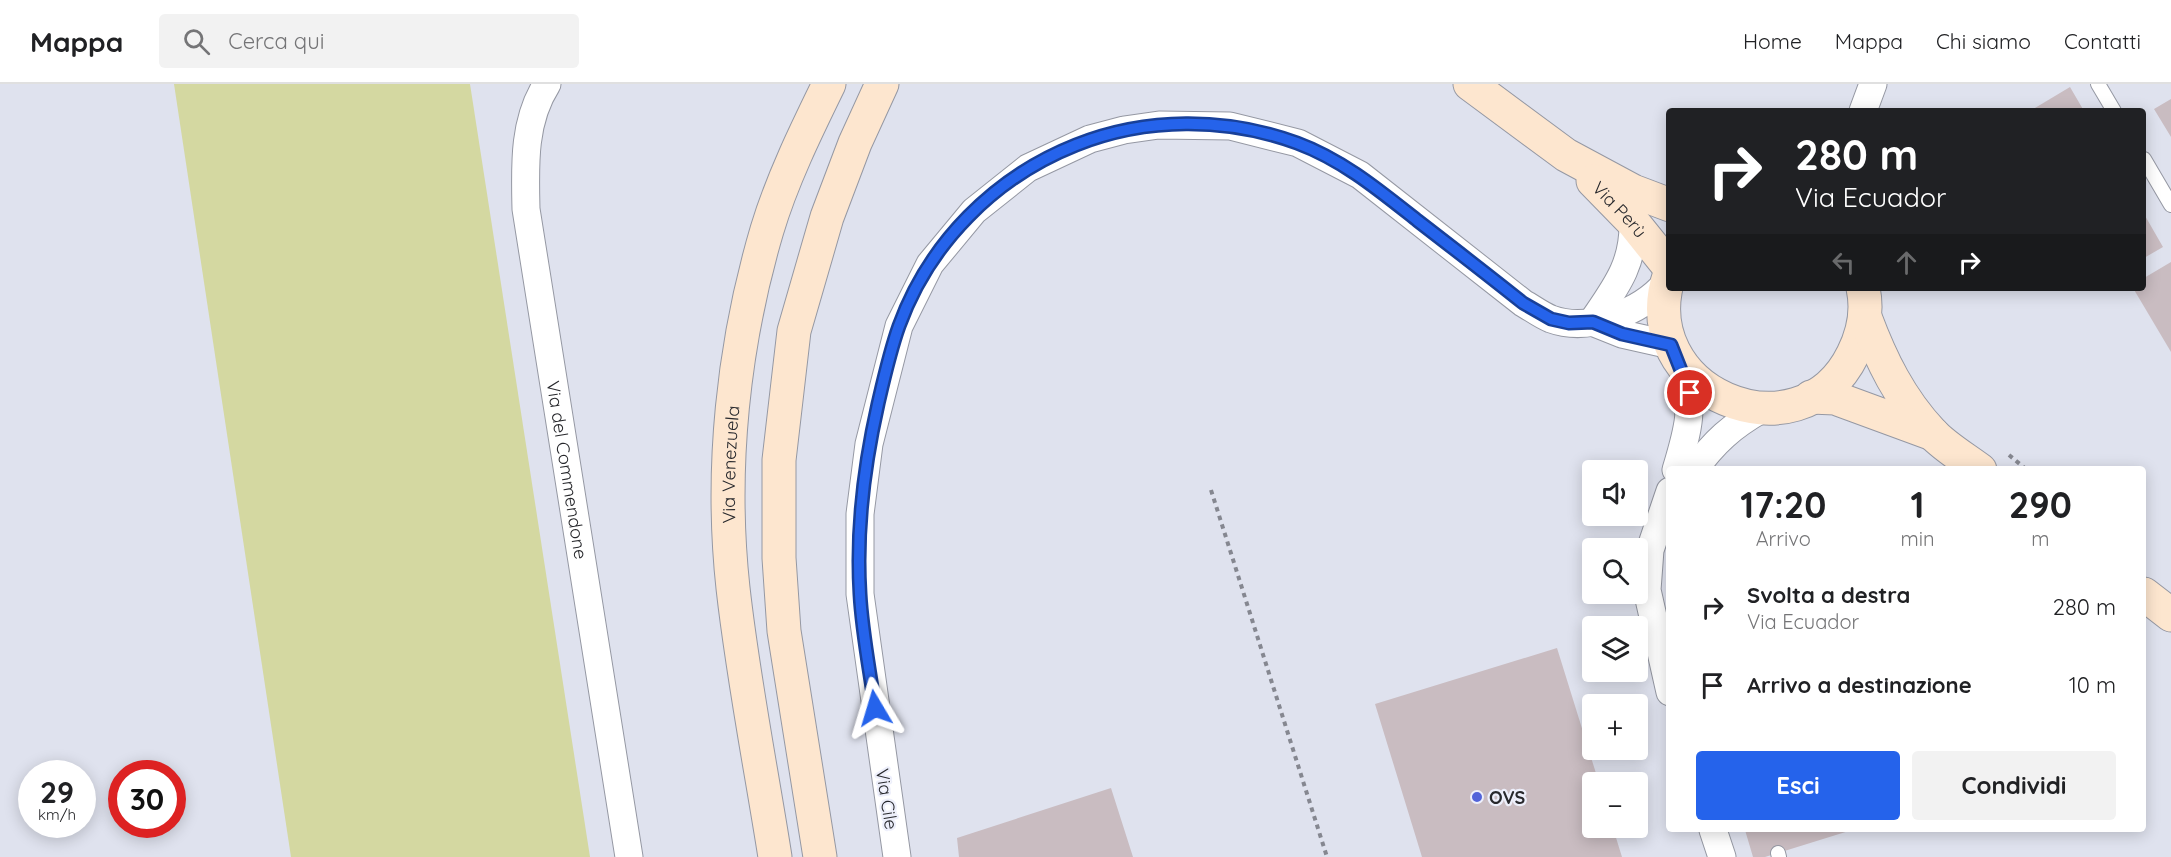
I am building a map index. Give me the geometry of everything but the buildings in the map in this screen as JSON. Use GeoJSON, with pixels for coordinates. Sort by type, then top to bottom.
{"type":"FeatureCollection","features":[{"type":"Feature","properties":{"kind":"main road","name":"Via Venezuela"},"geometry":{"type":"LineString","coordinates":[[775,857],[733,586],[729,504],[731,422],[742,332],[768,228],[802,139],[829,84]]}},
{"type":"Feature","properties":{"kind":"main road"},"geometry":{"type":"LineString","coordinates":[[820,857],[784,631],[779,558],[779,460],[794,331],[827,217],[855,143],[882,84]]}},
{"type":"Feature","properties":{"kind":"main road","name":"Via Perù"},"geometry":{"type":"LineString","coordinates":[[1470,84],[1566,155],[1633,191],[1666,203]]}},
{"type":"Feature","properties":{"kind":"main road","name":"Via Perù"},"geometry":{"type":"LineString","coordinates":[[1566,155],[1633,222],[1666,272]]}},
{"type":"Feature","properties":{"kind":"main road"},"geometry":{"type":"LineString","coordinates":[[1667,291],[1665,325],[1676,355],[1697,382],[1716,396],[1738,405],[1762,409],[1787,406],[1811,397],[1831,383],[1848,364],[1859,342],[1864,303]]}},
{"type":"Feature","properties":{"kind":"main road"},"geometry":{"type":"LineString","coordinates":[[1864,303],[1881,360],[1893,381],[1933,434],[1975,466]]}},
{"type":"Feature","properties":{"kind":"main road"},"geometry":{"type":"LineString","coordinates":[[1811,397],[1835,398],[1933,434]]}},
{"type":"Feature","properties":{"kind":"main road"},"geometry":{"type":"LineString","coordinates":[[2146,596],[2171,615]]}},
{"type":"Feature","properties":{"kind":"street","name":"Via del Commendone"},"geometry":{"type":"LineString","coordinates":[[547,84],[530,120],[525,164],[526,209],[629,857]]}},
{"type":"Feature","properties":{"kind":"street"},"geometry":{"type":"LineString","coordinates":[[1864,108],[1873,84]]}},
{"type":"Feature","properties":{"kind":"street","name":"Via Cile"},"geometry":{"type":"LineString","coordinates":[[897,857],[860,594],[860,514],[869,444],[889,359],[913,294],[950,236],[999,188],[1058,152],[1124,130],[1194,123],[1230,126],[1264,132],[1298,143],[1360,176],[1523,303],[1549,318],[1569,323],[1593,322],[1626,313],[1653,298],[1666,278]]}},
{"type":"Feature","properties":{"kind":"street"},"geometry":{"type":"LineString","coordinates":[[1593,322],[1626,271],[1634,245],[1633,222]]}},
{"type":"Feature","properties":{"kind":"street","name":"Via Cile"},"geometry":{"type":"LineString","coordinates":[[1593,322],[1676,355]]}},
{"type":"Feature","properties":{"kind":"street"},"geometry":{"type":"LineString","coordinates":[[1676,355],[1690,393],[1688,431],[1677,466]]}},
{"type":"Feature","properties":{"kind":"street"},"geometry":{"type":"LineString","coordinates":[[1697,466],[1714,442],[1738,422],[1762,409]]}},
{"type":"Feature","properties":{"kind":"street"},"geometry":{"type":"LineString","coordinates":[[1666,506],[1650,550],[1647,590],[1666,674]]}},
{"type":"Feature","properties":{"kind":"street"},"geometry":{"type":"LineString","coordinates":[[1714,832],[1722,857]]}},
{"type":"Feature","properties":{"kind":"lane"},"geometry":{"type":"LineString","coordinates":[[2098,84],[2112,108]]}},
{"type":"Feature","properties":{"kind":"lane"},"geometry":{"type":"LineString","coordinates":[[2146,162],[2171,205]]}},
{"type":"Feature","properties":{"kind":"path"},"geometry":{"type":"LineString","coordinates":[[1211,490],[1327,857]]}},
{"type":"Feature","properties":{"kind":"green space"},"geometry":{"type":"Polygon","coordinates":[[[174,84],[470,84],[590,857],[291,857],[174,84]]]}},
{"type":"Feature","properties":{"kind":"place","name":"OVS"},"geometry":{"type":"Point","coordinates":[1477,797]}},
{"type":"Feature","properties":{"kind":"route"},"geometry":{"type":"LineString","coordinates":[[875,708],[860,594],[860,514],[869,444],[899,326],[930,264],[950,236],[974,211],[999,188],[1028,168],[1090,139],[1124,130],[1194,123],[1264,132],[1298,143],[1329,157],[1360,176],[1523,303],[1549,318],[1569,323],[1593,322],[1622,334],[1671,345],[1681,364],[1690,393]]}}]}
